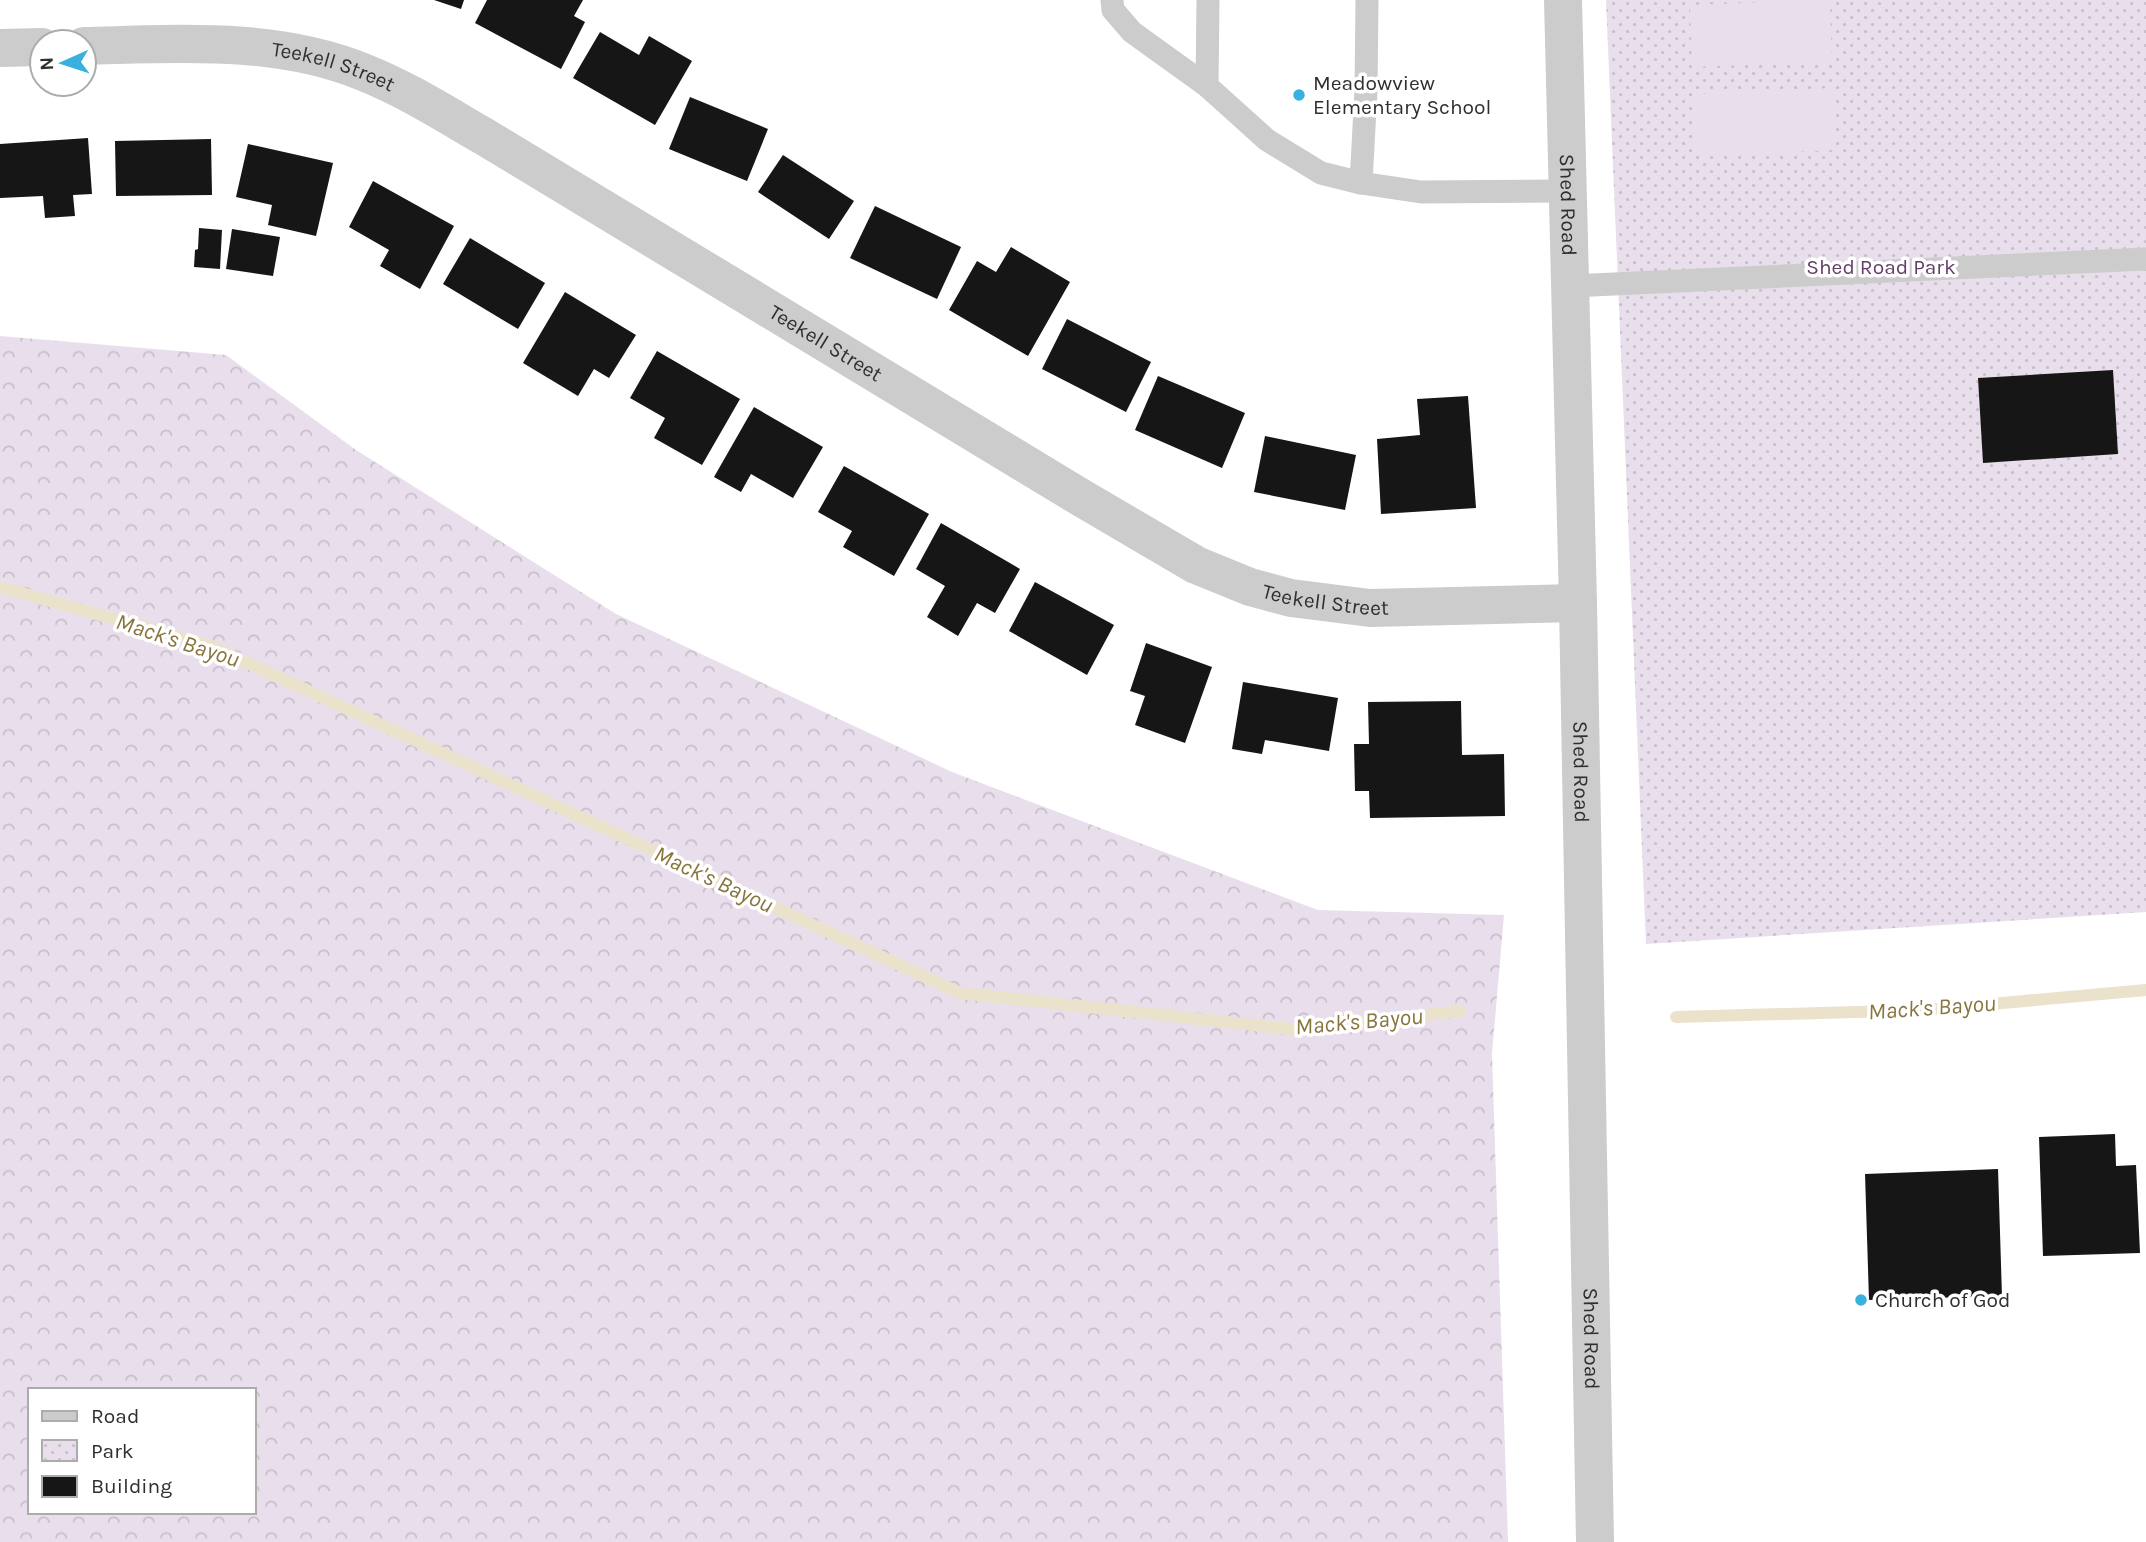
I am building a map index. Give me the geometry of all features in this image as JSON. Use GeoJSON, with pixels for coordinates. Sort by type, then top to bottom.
{"type":"FeatureCollection","features":[{"type":"Feature","properties":{"kind":"street","name":"Shed Road"},"geometry":{"type":"LineString","coordinates":[[1563,0],[1578,603],[1595,1542]]}},
{"type":"Feature","properties":{"kind":"street","name":"Teekell Street"},"geometry":{"type":"LineString","coordinates":[[98,46],[254,46],[313,57],[362,71],[485,137],[1196,565],[1250,587],[1291,598],[1370,608],[1578,603]]}},
{"type":"Feature","properties":{"kind":"street"},"geometry":{"type":"LineString","coordinates":[[0,48],[28,47]]}},
{"type":"Feature","properties":{"kind":"lane"},"geometry":{"type":"LineString","coordinates":[[1112,0],[1113,10],[1132,32],[1206,86],[1267,140],[1321,173],[1361,183],[1421,192],[1567,191]]}},
{"type":"Feature","properties":{"kind":"lane"},"geometry":{"type":"LineString","coordinates":[[1206,86],[1208,0]]}},
{"type":"Feature","properties":{"kind":"lane"},"geometry":{"type":"LineString","coordinates":[[1361,183],[1367,0]]}},
{"type":"Feature","properties":{"kind":"lane"},"geometry":{"type":"LineString","coordinates":[[1571,286],[2146,259]]}},
{"type":"Feature","properties":{"kind":"green space","name":"Shed Road Park"},"geometry":{"type":"Polygon","coordinates":[[[1606,0],[2146,0],[2146,912],[1646,944],[1606,0]]]}},
{"type":"Feature","properties":{"kind":"green space"},"geometry":{"type":"Polygon","coordinates":[[[1830,0],[1832,62],[1692,67],[1690,5],[1830,0]]]}},
{"type":"Feature","properties":{"kind":"green space"},"geometry":{"type":"Polygon","coordinates":[[[1834,88],[1836,150],[1696,156],[1694,94],[1834,88]]]}},
{"type":"Feature","properties":{"kind":"green space"},"geometry":{"type":"Polygon","coordinates":[[[0,336],[226,355],[356,450],[616,614],[952,772],[1318,910],[1504,915],[1492,1054],[1508,1542],[0,1542],[0,336]]]}},
{"type":"Feature","properties":{"kind":"building"},"geometry":{"type":"Polygon","coordinates":[[[434,0],[464,0],[461,9],[434,0]]]}},
{"type":"Feature","properties":{"kind":"building"},"geometry":{"type":"Polygon","coordinates":[[[487,0],[583,0],[574,16],[585,22],[561,69],[475,23],[487,0]]]}},
{"type":"Feature","properties":{"kind":"building"},"geometry":{"type":"Polygon","coordinates":[[[600,32],[639,55],[649,36],[692,61],[655,125],[573,78],[600,32]]]}},
{"type":"Feature","properties":{"kind":"building"},"geometry":{"type":"Polygon","coordinates":[[[690,97],[768,129],[747,181],[669,149],[690,97]]]}},
{"type":"Feature","properties":{"kind":"building"},"geometry":{"type":"Polygon","coordinates":[[[88,138],[92,194],[73,195],[75,216],[45,218],[43,196],[0,198],[0,144],[88,138]]]}},
{"type":"Feature","properties":{"kind":"building"},"geometry":{"type":"Polygon","coordinates":[[[211,139],[212,195],[116,196],[115,141],[211,139]]]}},
{"type":"Feature","properties":{"kind":"building"},"geometry":{"type":"Polygon","coordinates":[[[248,144],[333,163],[316,236],[268,225],[272,205],[236,197],[248,144]]]}},
{"type":"Feature","properties":{"kind":"building"},"geometry":{"type":"Polygon","coordinates":[[[783,155],[854,201],[829,239],[758,192],[783,155]]]}},
{"type":"Feature","properties":{"kind":"building"},"geometry":{"type":"Polygon","coordinates":[[[373,181],[454,226],[420,289],[380,266],[389,250],[349,227],[373,181]]]}},
{"type":"Feature","properties":{"kind":"building"},"geometry":{"type":"Polygon","coordinates":[[[875,206],[961,247],[937,299],[850,258],[875,206]]]}},
{"type":"Feature","properties":{"kind":"building"},"geometry":{"type":"Polygon","coordinates":[[[199,228],[222,230],[220,269],[194,267],[199,228]]]}},
{"type":"Feature","properties":{"kind":"building"},"geometry":{"type":"Polygon","coordinates":[[[232,229],[280,237],[273,276],[226,269],[232,229]]]}},
{"type":"Feature","properties":{"kind":"building"},"geometry":{"type":"Polygon","coordinates":[[[470,238],[545,283],[518,329],[443,284],[470,238]]]}},
{"type":"Feature","properties":{"kind":"building"},"geometry":{"type":"Polygon","coordinates":[[[1011,247],[1070,282],[1028,356],[949,310],[977,261],[996,272],[1011,247]]]}},
{"type":"Feature","properties":{"kind":"building"},"geometry":{"type":"Polygon","coordinates":[[[565,292],[636,335],[609,378],[594,369],[578,396],[523,363],[565,292]]]}},
{"type":"Feature","properties":{"kind":"building"},"geometry":{"type":"Polygon","coordinates":[[[1067,319],[1151,362],[1126,412],[1042,369],[1067,319]]]}},
{"type":"Feature","properties":{"kind":"building"},"geometry":{"type":"Polygon","coordinates":[[[657,351],[740,399],[702,465],[654,438],[665,418],[630,398],[657,351]]]}},
{"type":"Feature","properties":{"kind":"building"},"geometry":{"type":"Polygon","coordinates":[[[2113,370],[2118,454],[1983,463],[1978,378],[2113,370]]]}},
{"type":"Feature","properties":{"kind":"building"},"geometry":{"type":"Polygon","coordinates":[[[1158,376],[1245,413],[1222,468],[1135,430],[1158,376]]]}},
{"type":"Feature","properties":{"kind":"building"},"geometry":{"type":"Polygon","coordinates":[[[1468,396],[1476,508],[1381,514],[1377,439],[1420,435],[1417,399],[1468,396]]]}},
{"type":"Feature","properties":{"kind":"building"},"geometry":{"type":"Polygon","coordinates":[[[754,407],[823,447],[793,498],[751,474],[741,492],[714,477],[754,407]]]}},
{"type":"Feature","properties":{"kind":"building"},"geometry":{"type":"Polygon","coordinates":[[[1265,436],[1356,455],[1345,510],[1254,492],[1265,436]]]}},
{"type":"Feature","properties":{"kind":"building"},"geometry":{"type":"Polygon","coordinates":[[[844,466],[929,514],[894,576],[843,547],[852,531],[818,512],[844,466]]]}},
{"type":"Feature","properties":{"kind":"building"},"geometry":{"type":"Polygon","coordinates":[[[941,523],[1020,569],[995,613],[977,603],[958,636],[927,617],[945,586],[916,569],[941,523]]]}},
{"type":"Feature","properties":{"kind":"building"},"geometry":{"type":"Polygon","coordinates":[[[1035,582],[1114,625],[1087,675],[1009,631],[1035,582]]]}},
{"type":"Feature","properties":{"kind":"building"},"geometry":{"type":"Polygon","coordinates":[[[1146,643],[1212,667],[1185,743],[1135,725],[1145,696],[1130,691],[1146,643]]]}},
{"type":"Feature","properties":{"kind":"building"},"geometry":{"type":"Polygon","coordinates":[[[1243,682],[1338,698],[1329,751],[1265,740],[1262,754],[1232,749],[1243,682]]]}},
{"type":"Feature","properties":{"kind":"building"},"geometry":{"type":"Polygon","coordinates":[[[1461,701],[1462,755],[1504,754],[1505,816],[1370,818],[1369,791],[1355,791],[1354,744],[1369,744],[1368,702],[1461,701]]]}},
{"type":"Feature","properties":{"kind":"building"},"geometry":{"type":"Polygon","coordinates":[[[2115,1134],[2116,1166],[2136,1165],[2140,1253],[2043,1256],[2039,1137],[2115,1134]]]}},
{"type":"Feature","properties":{"kind":"building"},"geometry":{"type":"Polygon","coordinates":[[[1998,1169],[2002,1296],[1869,1300],[1865,1174],[1998,1169]]]}},
{"type":"Feature","properties":{"kind":"waterway","name":"Mack's Bayou"},"geometry":{"type":"LineString","coordinates":[[0,587],[211,646],[960,993],[1299,1030],[1460,1011]]}},
{"type":"Feature","properties":{"kind":"waterway","name":"Mack's Bayou"},"geometry":{"type":"LineString","coordinates":[[1676,1017],[1925,1010],[2146,990]]}},
{"type":"Feature","properties":{"kind":"place","name":"Meadowview Elementary School"},"geometry":{"type":"Point","coordinates":[1299,95]}},
{"type":"Feature","properties":{"kind":"place","name":"Church of God"},"geometry":{"type":"Point","coordinates":[1861,1300]}}]}
